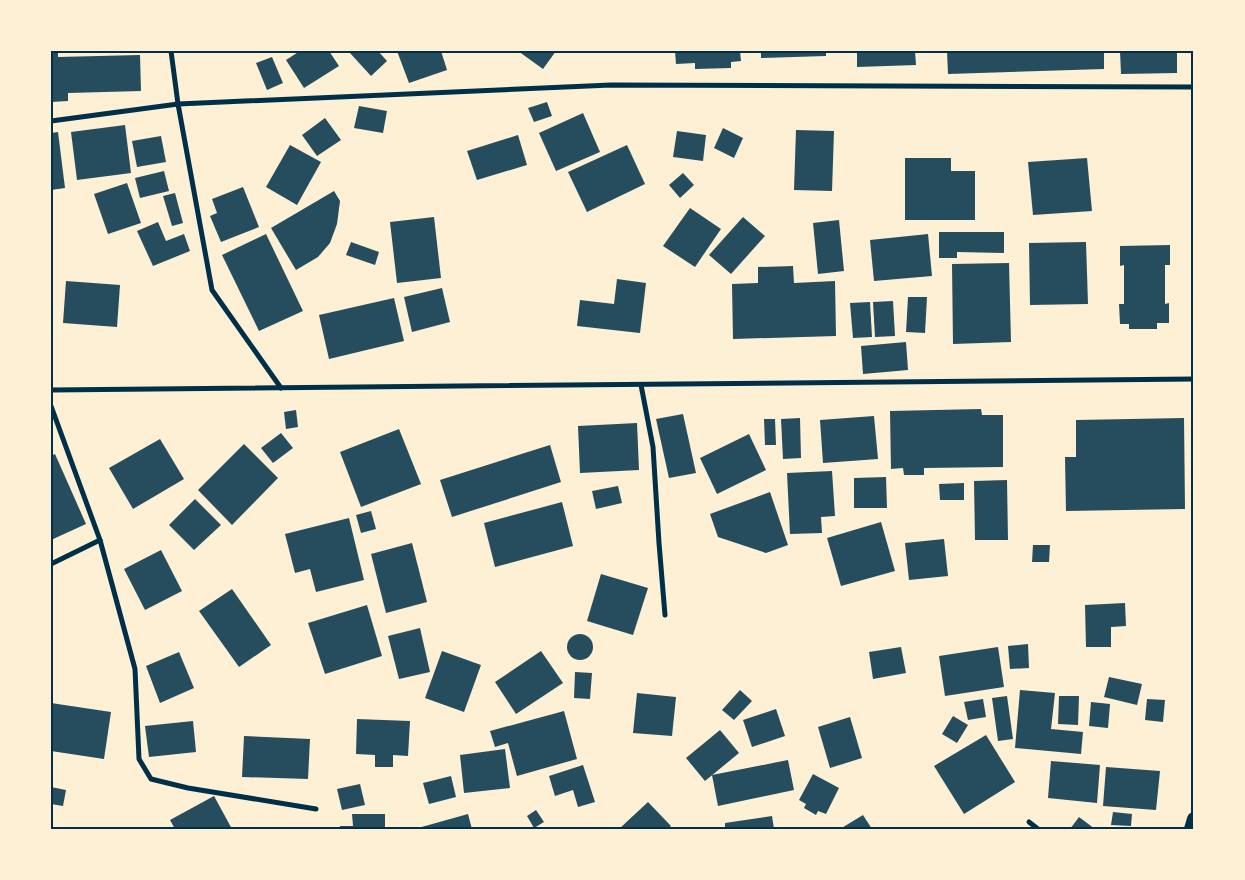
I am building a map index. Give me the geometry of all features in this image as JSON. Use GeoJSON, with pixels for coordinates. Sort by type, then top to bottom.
{"type":"FeatureCollection","features":[{"type":"Feature","properties":{"kind":"highway"},"geometry":{"type":"LineString","coordinates":[[1191,829],[1194,819]]}},
{"type":"Feature","properties":{"kind":"street"},"geometry":{"type":"LineString","coordinates":[[171,51],[178,104],[212,290],[281,388]]}},
{"type":"Feature","properties":{"kind":"street"},"geometry":{"type":"LineString","coordinates":[[51,122],[178,104],[611,85],[1194,87]]}},
{"type":"Feature","properties":{"kind":"street"},"geometry":{"type":"LineString","coordinates":[[51,390],[1194,379]]}},
{"type":"Feature","properties":{"kind":"street"},"geometry":{"type":"LineString","coordinates":[[641,384],[653,447],[665,615]]}},
{"type":"Feature","properties":{"kind":"street"},"geometry":{"type":"LineString","coordinates":[[51,406],[100,540],[135,669],[139,758],[151,779],[188,788],[316,809]]}},
{"type":"Feature","properties":{"kind":"street"},"geometry":{"type":"LineString","coordinates":[[51,564],[100,540]]}},
{"type":"Feature","properties":{"kind":"street"},"geometry":{"type":"LineString","coordinates":[[1029,822],[1038,829]]}},
{"type":"Feature","properties":{"kind":"building"},"geometry":{"type":"Polygon","coordinates":[[[51,51],[58,51],[58,57],[140,55],[141,91],[68,93],[68,101],[51,102],[51,51]]]}},
{"type":"Feature","properties":{"kind":"building"},"geometry":{"type":"Polygon","coordinates":[[[300,51],[329,51],[339,66],[304,88],[286,60],[300,51]]]}},
{"type":"Feature","properties":{"kind":"building"},"geometry":{"type":"Polygon","coordinates":[[[352,51],[378,51],[387,61],[371,76],[350,53],[352,51]]]}},
{"type":"Feature","properties":{"kind":"building"},"geometry":{"type":"Polygon","coordinates":[[[397,51],[441,51],[447,70],[409,83],[397,51]]]}},
{"type":"Feature","properties":{"kind":"building"},"geometry":{"type":"Polygon","coordinates":[[[518,51],[556,51],[543,69],[518,51]]]}},
{"type":"Feature","properties":{"kind":"building"},"geometry":{"type":"Polygon","coordinates":[[[675,51],[740,51],[741,61],[731,62],[731,68],[695,69],[695,63],[676,64],[675,51]]]}},
{"type":"Feature","properties":{"kind":"building"},"geometry":{"type":"Polygon","coordinates":[[[761,51],[826,51],[826,56],[761,58],[761,51]]]}},
{"type":"Feature","properties":{"kind":"building"},"geometry":{"type":"Polygon","coordinates":[[[857,51],[915,51],[916,65],[857,67],[857,51]]]}},
{"type":"Feature","properties":{"kind":"building"},"geometry":{"type":"Polygon","coordinates":[[[947,51],[1104,51],[1104,69],[948,74],[947,51]]]}},
{"type":"Feature","properties":{"kind":"building"},"geometry":{"type":"Polygon","coordinates":[[[1120,51],[1177,51],[1177,73],[1121,74],[1120,51]]]}},
{"type":"Feature","properties":{"kind":"building"},"geometry":{"type":"Polygon","coordinates":[[[272,57],[283,83],[267,90],[256,63],[272,57]]]}},
{"type":"Feature","properties":{"kind":"building"},"geometry":{"type":"Polygon","coordinates":[[[547,102],[552,116],[534,122],[528,108],[547,102]]]}},
{"type":"Feature","properties":{"kind":"building"},"geometry":{"type":"Polygon","coordinates":[[[359,106],[387,111],[383,133],[354,128],[359,106]]]}},
{"type":"Feature","properties":{"kind":"building"},"geometry":{"type":"Polygon","coordinates":[[[583,113],[600,152],[556,171],[539,133],[583,113]]]}},
{"type":"Feature","properties":{"kind":"building"},"geometry":{"type":"Polygon","coordinates":[[[325,118],[341,140],[317,156],[302,135],[325,118]]]}},
{"type":"Feature","properties":{"kind":"building"},"geometry":{"type":"Polygon","coordinates":[[[125,125],[131,173],[77,180],[71,132],[125,125]]]}},
{"type":"Feature","properties":{"kind":"building"},"geometry":{"type":"Polygon","coordinates":[[[723,128],[743,138],[734,158],[714,148],[723,128]]]}},
{"type":"Feature","properties":{"kind":"building"},"geometry":{"type":"Polygon","coordinates":[[[796,130],[834,131],[832,191],[794,190],[796,130]]]}},
{"type":"Feature","properties":{"kind":"building"},"geometry":{"type":"Polygon","coordinates":[[[677,131],[706,135],[703,161],[673,157],[677,131]]]}},
{"type":"Feature","properties":{"kind":"building"},"geometry":{"type":"Polygon","coordinates":[[[58,132],[65,188],[51,190],[51,133],[58,132]]]}},
{"type":"Feature","properties":{"kind":"building"},"geometry":{"type":"Polygon","coordinates":[[[518,135],[527,165],[477,180],[467,151],[518,135]]]}},
{"type":"Feature","properties":{"kind":"building"},"geometry":{"type":"Polygon","coordinates":[[[161,136],[166,162],[137,167],[132,141],[161,136]]]}},
{"type":"Feature","properties":{"kind":"building"},"geometry":{"type":"Polygon","coordinates":[[[290,145],[321,162],[297,205],[266,187],[290,145]]]}},
{"type":"Feature","properties":{"kind":"building"},"geometry":{"type":"Polygon","coordinates":[[[627,145],[645,184],[587,212],[568,172],[627,145]]]}},
{"type":"Feature","properties":{"kind":"building"},"geometry":{"type":"Polygon","coordinates":[[[905,158],[951,158],[951,171],[975,171],[975,220],[905,220],[905,158]]]}},
{"type":"Feature","properties":{"kind":"building"},"geometry":{"type":"Polygon","coordinates":[[[1087,158],[1092,211],[1033,215],[1028,162],[1087,158]]]}},
{"type":"Feature","properties":{"kind":"building"},"geometry":{"type":"Polygon","coordinates":[[[164,171],[169,191],[140,198],[135,178],[164,171]]]}},
{"type":"Feature","properties":{"kind":"building"},"geometry":{"type":"Polygon","coordinates":[[[683,173],[694,185],[680,198],[669,185],[683,173]]]}},
{"type":"Feature","properties":{"kind":"building"},"geometry":{"type":"Polygon","coordinates":[[[127,183],[141,223],[108,234],[94,194],[127,183]]]}},
{"type":"Feature","properties":{"kind":"building"},"geometry":{"type":"Polygon","coordinates":[[[243,187],[259,227],[221,242],[210,216],[217,213],[212,199],[243,187]]]}},
{"type":"Feature","properties":{"kind":"building"},"geometry":{"type":"Polygon","coordinates":[[[334,191],[340,201],[337,224],[330,243],[318,257],[296,270],[271,228],[334,191]]]}},
{"type":"Feature","properties":{"kind":"building"},"geometry":{"type":"Polygon","coordinates":[[[175,193],[183,223],[172,226],[163,196],[175,193]]]}},
{"type":"Feature","properties":{"kind":"building"},"geometry":{"type":"Polygon","coordinates":[[[690,208],[721,229],[695,267],[663,246],[690,208]]]}},
{"type":"Feature","properties":{"kind":"building"},"geometry":{"type":"Polygon","coordinates":[[[434,217],[441,278],[397,283],[390,222],[434,217]]]}},
{"type":"Feature","properties":{"kind":"building"},"geometry":{"type":"Polygon","coordinates":[[[743,217],[765,236],[731,274],[709,255],[743,217]]]}},
{"type":"Feature","properties":{"kind":"building"},"geometry":{"type":"Polygon","coordinates":[[[839,220],[844,271],[818,274],[813,223],[839,220]]]}},
{"type":"Feature","properties":{"kind":"building"},"geometry":{"type":"Polygon","coordinates":[[[158,222],[166,241],[184,234],[190,251],[153,266],[137,231],[158,222]]]}},
{"type":"Feature","properties":{"kind":"building"},"geometry":{"type":"Polygon","coordinates":[[[939,232],[1004,232],[1004,253],[957,252],[957,258],[939,258],[939,232]]]}},
{"type":"Feature","properties":{"kind":"building"},"geometry":{"type":"Polygon","coordinates":[[[266,234],[303,311],[259,331],[222,255],[266,234]]]}},
{"type":"Feature","properties":{"kind":"building"},"geometry":{"type":"Polygon","coordinates":[[[928,234],[932,276],[874,281],[870,240],[928,234]]]}},
{"type":"Feature","properties":{"kind":"building"},"geometry":{"type":"Polygon","coordinates":[[[351,242],[379,252],[375,265],[346,255],[351,242]]]}},
{"type":"Feature","properties":{"kind":"building"},"geometry":{"type":"Polygon","coordinates":[[[1086,242],[1088,304],[1030,305],[1029,243],[1086,242]]]}},
{"type":"Feature","properties":{"kind":"building"},"geometry":{"type":"Polygon","coordinates":[[[1170,245],[1170,265],[1165,265],[1165,304],[1169,303],[1169,323],[1157,323],[1157,329],[1129,329],[1129,324],[1120,324],[1119,304],[1124,304],[1124,265],[1120,266],[1120,246],[1170,245]]]}},
{"type":"Feature","properties":{"kind":"building"},"geometry":{"type":"Polygon","coordinates":[[[1009,263],[1011,342],[953,344],[952,264],[1009,263]]]}},
{"type":"Feature","properties":{"kind":"building"},"geometry":{"type":"Polygon","coordinates":[[[793,266],[794,283],[835,281],[836,336],[733,339],[732,284],[758,283],[758,267],[793,266]]]}},
{"type":"Feature","properties":{"kind":"building"},"geometry":{"type":"Polygon","coordinates":[[[617,279],[646,283],[640,333],[577,326],[580,300],[614,304],[617,279]]]}},
{"type":"Feature","properties":{"kind":"building"},"geometry":{"type":"Polygon","coordinates":[[[66,281],[120,285],[117,327],[63,323],[66,281]]]}},
{"type":"Feature","properties":{"kind":"building"},"geometry":{"type":"Polygon","coordinates":[[[442,288],[450,322],[412,332],[404,297],[442,288]]]}},
{"type":"Feature","properties":{"kind":"building"},"geometry":{"type":"Polygon","coordinates":[[[908,297],[927,297],[925,333],[906,332],[908,297]]]}},
{"type":"Feature","properties":{"kind":"building"},"geometry":{"type":"Polygon","coordinates":[[[394,298],[404,341],[329,359],[319,315],[394,298]]]}},
{"type":"Feature","properties":{"kind":"building"},"geometry":{"type":"Polygon","coordinates":[[[893,301],[895,336],[875,337],[873,302],[893,301]]]}},
{"type":"Feature","properties":{"kind":"building"},"geometry":{"type":"Polygon","coordinates":[[[870,302],[872,337],[853,338],[850,303],[870,302]]]}},
{"type":"Feature","properties":{"kind":"building"},"geometry":{"type":"Polygon","coordinates":[[[906,342],[908,370],[863,374],[861,346],[906,342]]]}},
{"type":"Feature","properties":{"kind":"building"},"geometry":{"type":"Polygon","coordinates":[[[981,409],[982,415],[1003,415],[1003,467],[924,468],[924,475],[904,475],[903,468],[891,469],[890,411],[981,409]]]}},
{"type":"Feature","properties":{"kind":"building"},"geometry":{"type":"Polygon","coordinates":[[[296,410],[298,427],[286,429],[284,412],[296,410]]]}},
{"type":"Feature","properties":{"kind":"building"},"geometry":{"type":"Polygon","coordinates":[[[683,414],[696,473],[669,478],[656,419],[683,414]]]}},
{"type":"Feature","properties":{"kind":"building"},"geometry":{"type":"Polygon","coordinates":[[[874,416],[878,459],[823,463],[820,420],[874,416]]]}},
{"type":"Feature","properties":{"kind":"building"},"geometry":{"type":"Polygon","coordinates":[[[800,418],[801,458],[783,459],[781,419],[800,418]]]}},
{"type":"Feature","properties":{"kind":"building"},"geometry":{"type":"Polygon","coordinates":[[[1184,418],[1185,509],[1066,511],[1065,457],[1076,457],[1076,420],[1184,418]]]}},
{"type":"Feature","properties":{"kind":"building"},"geometry":{"type":"Polygon","coordinates":[[[764,419],[775,419],[776,445],[765,445],[764,419]]]}},
{"type":"Feature","properties":{"kind":"building"},"geometry":{"type":"Polygon","coordinates":[[[637,423],[639,470],[580,473],[578,426],[637,423]]]}},
{"type":"Feature","properties":{"kind":"building"},"geometry":{"type":"Polygon","coordinates":[[[399,429],[421,484],[361,507],[340,452],[399,429]]]}},
{"type":"Feature","properties":{"kind":"building"},"geometry":{"type":"Polygon","coordinates":[[[281,433],[293,448],[273,463],[261,448],[281,433]]]}},
{"type":"Feature","properties":{"kind":"building"},"geometry":{"type":"Polygon","coordinates":[[[749,434],[766,470],[717,494],[700,458],[749,434]]]}},
{"type":"Feature","properties":{"kind":"building"},"geometry":{"type":"Polygon","coordinates":[[[160,439],[184,479],[133,509],[109,468],[160,439]]]}},
{"type":"Feature","properties":{"kind":"building"},"geometry":{"type":"Polygon","coordinates":[[[244,444],[278,478],[232,525],[198,490],[244,444]]]}},
{"type":"Feature","properties":{"kind":"building"},"geometry":{"type":"Polygon","coordinates":[[[550,445],[561,482],[452,517],[440,480],[550,445]]]}},
{"type":"Feature","properties":{"kind":"building"},"geometry":{"type":"Polygon","coordinates":[[[55,454],[86,524],[51,540],[51,456],[55,454]]]}},
{"type":"Feature","properties":{"kind":"building"},"geometry":{"type":"Polygon","coordinates":[[[832,471],[835,516],[821,517],[822,533],[790,534],[787,473],[832,471]]]}},
{"type":"Feature","properties":{"kind":"building"},"geometry":{"type":"Polygon","coordinates":[[[886,477],[887,508],[854,508],[854,478],[886,477]]]}},
{"type":"Feature","properties":{"kind":"building"},"geometry":{"type":"Polygon","coordinates":[[[1007,480],[1008,540],[975,540],[974,481],[1007,480]]]}},
{"type":"Feature","properties":{"kind":"building"},"geometry":{"type":"Polygon","coordinates":[[[964,483],[964,500],[940,500],[939,484],[964,483]]]}},
{"type":"Feature","properties":{"kind":"building"},"geometry":{"type":"Polygon","coordinates":[[[618,486],[622,503],[596,509],[592,491],[618,486]]]}},
{"type":"Feature","properties":{"kind":"building"},"geometry":{"type":"Polygon","coordinates":[[[770,492],[788,545],[766,553],[718,537],[710,514],[770,492]]]}},
{"type":"Feature","properties":{"kind":"building"},"geometry":{"type":"Polygon","coordinates":[[[195,499],[221,525],[194,550],[169,525],[195,499]]]}},
{"type":"Feature","properties":{"kind":"building"},"geometry":{"type":"Polygon","coordinates":[[[562,502],[573,546],[495,567],[484,523],[562,502]]]}},
{"type":"Feature","properties":{"kind":"building"},"geometry":{"type":"Polygon","coordinates":[[[371,511],[376,529],[361,533],[356,515],[371,511]]]}},
{"type":"Feature","properties":{"kind":"building"},"geometry":{"type":"Polygon","coordinates":[[[349,518],[364,580],[316,592],[310,569],[295,573],[285,534],[349,518]]]}},
{"type":"Feature","properties":{"kind":"building"},"geometry":{"type":"Polygon","coordinates":[[[881,522],[895,571],[841,586],[827,538],[881,522]]]}},
{"type":"Feature","properties":{"kind":"building"},"geometry":{"type":"Polygon","coordinates":[[[944,539],[948,576],[909,580],[905,543],[944,539]]]}},
{"type":"Feature","properties":{"kind":"building"},"geometry":{"type":"Polygon","coordinates":[[[412,543],[427,602],[386,613],[371,554],[412,543]]]}},
{"type":"Feature","properties":{"kind":"building"},"geometry":{"type":"Polygon","coordinates":[[[1033,545],[1050,545],[1049,562],[1032,562],[1033,545]]]}},
{"type":"Feature","properties":{"kind":"building"},"geometry":{"type":"Polygon","coordinates":[[[161,550],[182,591],[145,610],[124,569],[161,550]]]}},
{"type":"Feature","properties":{"kind":"building"},"geometry":{"type":"Polygon","coordinates":[[[601,574],[648,588],[633,635],[587,621],[601,574]]]}},
{"type":"Feature","properties":{"kind":"building"},"geometry":{"type":"Polygon","coordinates":[[[232,589],[271,645],[239,667],[199,611],[232,589]]]}},
{"type":"Feature","properties":{"kind":"building"},"geometry":{"type":"Polygon","coordinates":[[[1125,603],[1126,626],[1111,627],[1111,647],[1086,647],[1085,605],[1125,603]]]}},
{"type":"Feature","properties":{"kind":"building"},"geometry":{"type":"Polygon","coordinates":[[[367,605],[382,656],[325,674],[308,623],[367,605]]]}},
{"type":"Feature","properties":{"kind":"building"},"geometry":{"type":"Polygon","coordinates":[[[420,628],[430,672],[399,679],[388,636],[420,628]]]}},
{"type":"Feature","properties":{"kind":"building"},"geometry":{"type":"Polygon","coordinates":[[[580,634],[589,638],[593,647],[589,656],[580,660],[571,656],[567,647],[571,638],[580,634]]]}},
{"type":"Feature","properties":{"kind":"building"},"geometry":{"type":"Polygon","coordinates":[[[1028,644],[1029,668],[1010,669],[1008,646],[1028,644]]]}},
{"type":"Feature","properties":{"kind":"building"},"geometry":{"type":"Polygon","coordinates":[[[901,647],[906,673],[873,679],[869,652],[901,647]]]}},
{"type":"Feature","properties":{"kind":"building"},"geometry":{"type":"Polygon","coordinates":[[[998,647],[1004,687],[945,696],[939,656],[998,647]]]}},
{"type":"Feature","properties":{"kind":"building"},"geometry":{"type":"Polygon","coordinates":[[[442,651],[481,665],[464,712],[425,698],[442,651]]]}},
{"type":"Feature","properties":{"kind":"building"},"geometry":{"type":"Polygon","coordinates":[[[541,651],[563,683],[516,714],[495,682],[541,651]]]}},
{"type":"Feature","properties":{"kind":"building"},"geometry":{"type":"Polygon","coordinates":[[[179,652],[194,688],[160,703],[146,666],[179,652]]]}},
{"type":"Feature","properties":{"kind":"building"},"geometry":{"type":"Polygon","coordinates":[[[575,672],[592,673],[590,699],[574,698],[575,672]]]}},
{"type":"Feature","properties":{"kind":"building"},"geometry":{"type":"Polygon","coordinates":[[[1109,677],[1142,684],[1137,705],[1104,697],[1109,677]]]}},
{"type":"Feature","properties":{"kind":"building"},"geometry":{"type":"Polygon","coordinates":[[[740,690],[752,701],[734,720],[722,710],[740,690]]]}},
{"type":"Feature","properties":{"kind":"building"},"geometry":{"type":"Polygon","coordinates":[[[1020,690],[1055,693],[1051,729],[1083,732],[1081,754],[1015,748],[1020,690]]]}},
{"type":"Feature","properties":{"kind":"building"},"geometry":{"type":"Polygon","coordinates":[[[637,693],[676,697],[672,736],[633,733],[637,693]]]}},
{"type":"Feature","properties":{"kind":"building"},"geometry":{"type":"Polygon","coordinates":[[[1007,696],[1013,739],[998,741],[992,698],[1007,696]]]}},
{"type":"Feature","properties":{"kind":"building"},"geometry":{"type":"Polygon","coordinates":[[[1059,696],[1079,696],[1078,725],[1058,724],[1059,696]]]}},
{"type":"Feature","properties":{"kind":"building"},"geometry":{"type":"Polygon","coordinates":[[[983,699],[986,717],[968,720],[964,702],[983,699]]]}},
{"type":"Feature","properties":{"kind":"building"},"geometry":{"type":"Polygon","coordinates":[[[1147,699],[1165,700],[1163,722],[1145,720],[1147,699]]]}},
{"type":"Feature","properties":{"kind":"building"},"geometry":{"type":"Polygon","coordinates":[[[1091,702],[1110,704],[1108,728],[1089,726],[1091,702]]]}},
{"type":"Feature","properties":{"kind":"building"},"geometry":{"type":"Polygon","coordinates":[[[51,703],[111,712],[104,759],[51,751],[51,703]]]}},
{"type":"Feature","properties":{"kind":"building"},"geometry":{"type":"Polygon","coordinates":[[[776,709],[785,736],[752,747],[743,720],[776,709]]]}},
{"type":"Feature","properties":{"kind":"building"},"geometry":{"type":"Polygon","coordinates":[[[564,711],[577,759],[517,776],[508,743],[495,747],[490,731],[564,711]]]}},
{"type":"Feature","properties":{"kind":"building"},"geometry":{"type":"Polygon","coordinates":[[[953,716],[968,725],[957,743],[942,734],[953,716]]]}},
{"type":"Feature","properties":{"kind":"building"},"geometry":{"type":"Polygon","coordinates":[[[850,717],[862,758],[830,768],[818,727],[850,717]]]}},
{"type":"Feature","properties":{"kind":"building"},"geometry":{"type":"Polygon","coordinates":[[[357,719],[410,721],[408,756],[393,755],[393,767],[375,767],[375,755],[356,754],[357,719]]]}},
{"type":"Feature","properties":{"kind":"building"},"geometry":{"type":"Polygon","coordinates":[[[193,721],[196,752],[149,757],[145,726],[193,721]]]}},
{"type":"Feature","properties":{"kind":"building"},"geometry":{"type":"Polygon","coordinates":[[[720,730],[739,753],[705,781],[686,758],[720,730]]]}},
{"type":"Feature","properties":{"kind":"building"},"geometry":{"type":"Polygon","coordinates":[[[986,735],[1015,782],[964,814],[934,766],[986,735]]]}},
{"type":"Feature","properties":{"kind":"building"},"geometry":{"type":"Polygon","coordinates":[[[244,736],[310,739],[308,779],[242,777],[244,736]]]}},
{"type":"Feature","properties":{"kind":"building"},"geometry":{"type":"Polygon","coordinates":[[[505,749],[510,788],[464,793],[460,755],[505,749]]]}},
{"type":"Feature","properties":{"kind":"building"},"geometry":{"type":"Polygon","coordinates":[[[788,760],[794,790],[718,806],[712,775],[788,760]]]}},
{"type":"Feature","properties":{"kind":"building"},"geometry":{"type":"Polygon","coordinates":[[[1051,761],[1100,765],[1097,803],[1048,798],[1051,761]]]}},
{"type":"Feature","properties":{"kind":"building"},"geometry":{"type":"Polygon","coordinates":[[[583,765],[595,802],[578,807],[573,790],[555,796],[549,776],[583,765]]]}},
{"type":"Feature","properties":{"kind":"building"},"geometry":{"type":"Polygon","coordinates":[[[1106,767],[1160,771],[1156,810],[1103,806],[1106,767]]]}},
{"type":"Feature","properties":{"kind":"building"},"geometry":{"type":"Polygon","coordinates":[[[813,774],[839,788],[826,814],[818,811],[816,815],[804,808],[806,804],[799,800],[813,774]]]}},
{"type":"Feature","properties":{"kind":"building"},"geometry":{"type":"Polygon","coordinates":[[[451,776],[456,797],[429,804],[423,783],[451,776]]]}},
{"type":"Feature","properties":{"kind":"building"},"geometry":{"type":"Polygon","coordinates":[[[360,784],[365,805],[342,810],[337,789],[360,784]]]}},
{"type":"Feature","properties":{"kind":"building"},"geometry":{"type":"Polygon","coordinates":[[[51,787],[66,790],[63,806],[51,804],[51,787]]]}},
{"type":"Feature","properties":{"kind":"building"},"geometry":{"type":"Polygon","coordinates":[[[214,796],[232,829],[175,829],[170,820],[214,796]]]}},
{"type":"Feature","properties":{"kind":"building"},"geometry":{"type":"Polygon","coordinates":[[[648,802],[671,826],[667,829],[619,829],[648,802]]]}},
{"type":"Feature","properties":{"kind":"building"},"geometry":{"type":"Polygon","coordinates":[[[536,810],[544,822],[534,828],[527,816],[536,810]]]}},
{"type":"Feature","properties":{"kind":"building"},"geometry":{"type":"Polygon","coordinates":[[[1113,812],[1132,814],[1131,826],[1111,825],[1113,812]]]}},
{"type":"Feature","properties":{"kind":"building"},"geometry":{"type":"Polygon","coordinates":[[[352,814],[385,814],[385,829],[340,829],[340,826],[353,826],[352,814]]]}},
{"type":"Feature","properties":{"kind":"building"},"geometry":{"type":"Polygon","coordinates":[[[468,814],[472,829],[418,829],[418,828],[468,814]]]}},
{"type":"Feature","properties":{"kind":"building"},"geometry":{"type":"Polygon","coordinates":[[[863,815],[872,829],[840,829],[863,815]]]}},
{"type":"Feature","properties":{"kind":"building"},"geometry":{"type":"Polygon","coordinates":[[[772,816],[774,829],[725,829],[725,823],[772,816]]]}},
{"type":"Feature","properties":{"kind":"building"},"geometry":{"type":"Polygon","coordinates":[[[1079,817],[1095,829],[1070,829],[1079,817]]]}}]}
